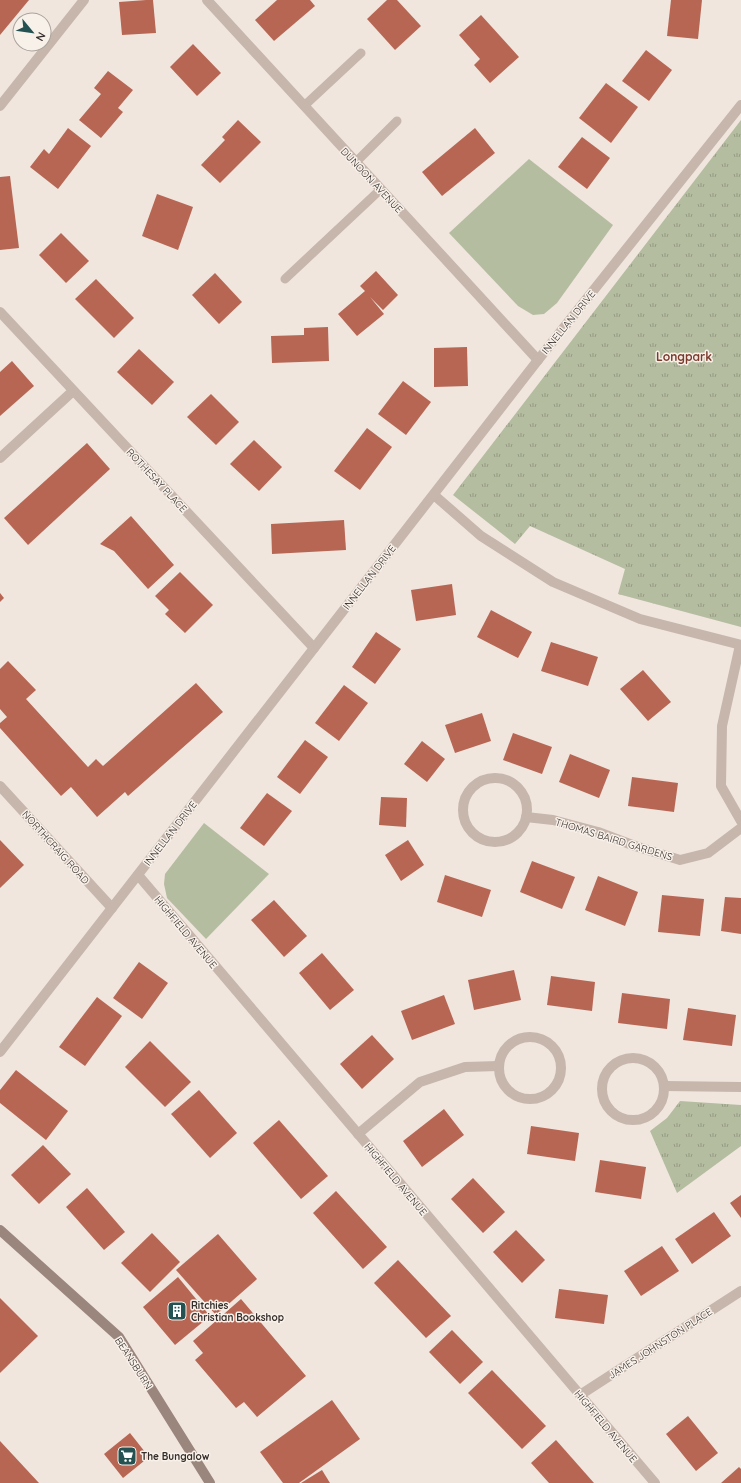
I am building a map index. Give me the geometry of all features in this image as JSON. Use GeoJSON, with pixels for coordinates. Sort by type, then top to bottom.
{"type":"FeatureCollection","features":[{"type":"Feature","properties":{"kind":"main road","name":"BEANSBURN"},"geometry":{"type":"LineString","coordinates":[[0,1230],[119,1338],[210,1483]]}},
{"type":"Feature","properties":{"kind":"street"},"geometry":{"type":"LineString","coordinates":[[0,106],[84,0]]}},
{"type":"Feature","properties":{"kind":"street","name":"DUNOON AVENUE"},"geometry":{"type":"LineString","coordinates":[[207,0],[538,360]]}},
{"type":"Feature","properties":{"kind":"street","name":"INNELLAN DRIVE"},"geometry":{"type":"LineString","coordinates":[[1,1047],[138,875],[538,360],[741,106]]}},
{"type":"Feature","properties":{"kind":"street","name":"ROTHESAY PLACE"},"geometry":{"type":"LineString","coordinates":[[0,312],[314,648]]}},
{"type":"Feature","properties":{"kind":"street"},"geometry":{"type":"LineString","coordinates":[[0,458],[73,391]]}},
{"type":"Feature","properties":{"kind":"street"},"geometry":{"type":"LineString","coordinates":[[434,495],[481,536],[553,582],[640,619],[740,645],[722,726],[721,786],[741,821]]}},
{"type":"Feature","properties":{"kind":"street"},"geometry":{"type":"LineString","coordinates":[[492,778],[502,779],[512,783],[521,791],[527,808],[526,817],[520,830],[512,837],[504,841],[487,841],[472,833],[466,825],[463,806],[466,796],[476,785],[484,780],[492,778]]}},
{"type":"Feature","properties":{"kind":"street","name":"NORTHCRAIG ROAD"},"geometry":{"type":"LineString","coordinates":[[0,786],[112,908]]}},
{"type":"Feature","properties":{"kind":"street","name":"THOMAS BAIRD GARDENS"},"geometry":{"type":"LineString","coordinates":[[526,817],[553,820],[598,832],[635,846],[680,860],[708,853],[741,828]]}},
{"type":"Feature","properties":{"kind":"street","name":"HIGHFIELD AVENUE"},"geometry":{"type":"LineString","coordinates":[[138,875],[655,1483]]}},
{"type":"Feature","properties":{"kind":"street"},"geometry":{"type":"LineString","coordinates":[[528,1037],[543,1040],[554,1049],[558,1054],[561,1065],[558,1083],[548,1094],[537,1099],[519,1098],[508,1090],[500,1076],[499,1066],[501,1056],[507,1047],[518,1040],[528,1037]]}},
{"type":"Feature","properties":{"kind":"street"},"geometry":{"type":"LineString","coordinates":[[635,1058],[653,1065],[660,1075],[664,1086],[660,1104],[653,1113],[643,1119],[631,1121],[620,1118],[608,1108],[603,1100],[603,1082],[607,1072],[618,1062],[626,1059],[635,1058]]}},
{"type":"Feature","properties":{"kind":"street"},"geometry":{"type":"LineString","coordinates":[[358,1134],[420,1082],[465,1067],[499,1066]]}},
{"type":"Feature","properties":{"kind":"street"},"geometry":{"type":"LineString","coordinates":[[664,1086],[741,1087]]}},
{"type":"Feature","properties":{"kind":"street","name":"JAMES JOHNSTON PLACE"},"geometry":{"type":"LineString","coordinates":[[580,1395],[741,1291]]}},
{"type":"Feature","properties":{"kind":"lane"},"geometry":{"type":"LineString","coordinates":[[304,106],[361,54]]}},
{"type":"Feature","properties":{"kind":"lane"},"geometry":{"type":"LineString","coordinates":[[356,162],[396,121]]}},
{"type":"Feature","properties":{"kind":"lane"},"geometry":{"type":"LineString","coordinates":[[285,279],[381,189]]}},
{"type":"Feature","properties":{"kind":"green space"},"geometry":{"type":"Polygon","coordinates":[[[741,120],[741,627],[618,594],[625,569],[530,526],[515,544],[453,495],[741,120]]]}},
{"type":"Feature","properties":{"kind":"green space"},"geometry":{"type":"Polygon","coordinates":[[[529,159],[613,225],[557,303],[544,314],[533,315],[518,306],[449,233],[529,159]]]}},
{"type":"Feature","properties":{"kind":"green space"},"geometry":{"type":"Polygon","coordinates":[[[204,823],[269,874],[206,939],[167,898],[164,884],[165,874],[204,823]]]}},
{"type":"Feature","properties":{"kind":"green space"},"geometry":{"type":"Polygon","coordinates":[[[680,1101],[741,1105],[741,1146],[677,1193],[650,1131],[667,1118],[680,1101]]]}},
{"type":"Feature","properties":{"kind":"building"},"geometry":{"type":"Polygon","coordinates":[[[0,0],[29,0],[19,12],[12,12],[12,21],[0,35],[0,0]]]}},
{"type":"Feature","properties":{"kind":"building"},"geometry":{"type":"Polygon","coordinates":[[[153,0],[156,33],[122,35],[119,2],[153,0]]]}},
{"type":"Feature","properties":{"kind":"building"},"geometry":{"type":"Polygon","coordinates":[[[277,0],[310,0],[315,6],[274,41],[255,20],[277,0]]]}},
{"type":"Feature","properties":{"kind":"building"},"geometry":{"type":"Polygon","coordinates":[[[387,0],[397,0],[421,26],[395,50],[367,19],[387,0]]]}},
{"type":"Feature","properties":{"kind":"building"},"geometry":{"type":"Polygon","coordinates":[[[671,0],[702,0],[698,39],[667,36],[671,0]]]}},
{"type":"Feature","properties":{"kind":"building"},"geometry":{"type":"Polygon","coordinates":[[[481,15],[519,57],[490,83],[474,65],[480,59],[459,35],[481,15]]]}},
{"type":"Feature","properties":{"kind":"building"},"geometry":{"type":"Polygon","coordinates":[[[193,44],[221,73],[197,96],[170,67],[193,44]]]}},
{"type":"Feature","properties":{"kind":"building"},"geometry":{"type":"Polygon","coordinates":[[[646,50],[672,70],[649,101],[622,81],[646,50]]]}},
{"type":"Feature","properties":{"kind":"building"},"geometry":{"type":"Polygon","coordinates":[[[108,71],[133,90],[118,108],[123,112],[101,138],[79,120],[101,94],[94,88],[108,71]]]}},
{"type":"Feature","properties":{"kind":"building"},"geometry":{"type":"Polygon","coordinates":[[[606,83],[638,107],[611,143],[579,118],[606,83]]]}},
{"type":"Feature","properties":{"kind":"building"},"geometry":{"type":"Polygon","coordinates":[[[238,120],[261,142],[220,183],[201,165],[225,140],[222,137],[238,120]]]}},
{"type":"Feature","properties":{"kind":"building"},"geometry":{"type":"Polygon","coordinates":[[[68,128],[91,146],[58,189],[30,167],[44,149],[49,154],[68,128]]]}},
{"type":"Feature","properties":{"kind":"building"},"geometry":{"type":"Polygon","coordinates":[[[475,128],[495,153],[442,196],[422,172],[475,128]]]}},
{"type":"Feature","properties":{"kind":"building"},"geometry":{"type":"Polygon","coordinates":[[[582,137],[610,158],[587,189],[558,167],[582,137]]]}},
{"type":"Feature","properties":{"kind":"building"},"geometry":{"type":"Polygon","coordinates":[[[10,176],[19,248],[0,250],[0,177],[10,176]]]}},
{"type":"Feature","properties":{"kind":"building"},"geometry":{"type":"Polygon","coordinates":[[[157,194],[193,207],[178,250],[142,236],[157,194]]]}},
{"type":"Feature","properties":{"kind":"building"},"geometry":{"type":"Polygon","coordinates":[[[61,233],[89,261],[66,283],[39,255],[61,233]]]}},
{"type":"Feature","properties":{"kind":"building"},"geometry":{"type":"Polygon","coordinates":[[[376,271],[398,295],[383,310],[370,297],[384,314],[357,336],[338,314],[365,291],[360,286],[376,271]]]}},
{"type":"Feature","properties":{"kind":"building"},"geometry":{"type":"Polygon","coordinates":[[[215,273],[242,302],[219,324],[192,295],[215,273]]]}},
{"type":"Feature","properties":{"kind":"building"},"geometry":{"type":"Polygon","coordinates":[[[96,279],[134,318],[114,338],[75,299],[96,279]]]}},
{"type":"Feature","properties":{"kind":"building"},"geometry":{"type":"Polygon","coordinates":[[[328,327],[329,361],[272,363],[271,336],[304,335],[304,328],[328,327]]]}},
{"type":"Feature","properties":{"kind":"building"},"geometry":{"type":"Polygon","coordinates":[[[467,347],[468,386],[434,387],[434,348],[467,347]]]}},
{"type":"Feature","properties":{"kind":"building"},"geometry":{"type":"Polygon","coordinates":[[[139,349],[174,382],[152,405],[117,372],[139,349]]]}},
{"type":"Feature","properties":{"kind":"building"},"geometry":{"type":"Polygon","coordinates":[[[12,361],[34,386],[0,416],[0,372],[12,361]]]}},
{"type":"Feature","properties":{"kind":"building"},"geometry":{"type":"Polygon","coordinates":[[[403,381],[431,402],[406,435],[378,414],[403,381]]]}},
{"type":"Feature","properties":{"kind":"building"},"geometry":{"type":"Polygon","coordinates":[[[211,394],[239,422],[216,445],[187,417],[211,394]]]}},
{"type":"Feature","properties":{"kind":"building"},"geometry":{"type":"Polygon","coordinates":[[[367,428],[392,447],[360,490],[334,471],[367,428]]]}},
{"type":"Feature","properties":{"kind":"building"},"geometry":{"type":"Polygon","coordinates":[[[254,440],[282,467],[259,491],[230,464],[254,440]]]}},
{"type":"Feature","properties":{"kind":"building"},"geometry":{"type":"Polygon","coordinates":[[[87,443],[110,469],[28,545],[4,518],[87,443]]]}},
{"type":"Feature","properties":{"kind":"building"},"geometry":{"type":"Polygon","coordinates":[[[131,516],[174,565],[148,589],[114,551],[100,544],[131,516]]]}},
{"type":"Feature","properties":{"kind":"building"},"geometry":{"type":"Polygon","coordinates":[[[344,520],[346,550],[272,554],[271,524],[344,520]]]}},
{"type":"Feature","properties":{"kind":"building"},"geometry":{"type":"Polygon","coordinates":[[[180,572],[213,605],[185,633],[165,614],[169,610],[155,596],[180,572]]]}},
{"type":"Feature","properties":{"kind":"building"},"geometry":{"type":"Polygon","coordinates":[[[452,584],[456,615],[416,621],[411,590],[452,584]]]}},
{"type":"Feature","properties":{"kind":"building"},"geometry":{"type":"Polygon","coordinates":[[[0,593],[4,598],[0,602],[0,593]]]}},
{"type":"Feature","properties":{"kind":"building"},"geometry":{"type":"Polygon","coordinates":[[[491,610],[532,632],[518,658],[477,637],[491,610]]]}},
{"type":"Feature","properties":{"kind":"building"},"geometry":{"type":"Polygon","coordinates":[[[376,632],[401,649],[375,684],[352,667],[376,632]]]}},
{"type":"Feature","properties":{"kind":"building"},"geometry":{"type":"Polygon","coordinates":[[[551,642],[598,657],[588,686],[541,671],[551,642]]]}},
{"type":"Feature","properties":{"kind":"building"},"geometry":{"type":"Polygon","coordinates":[[[8,661],[36,690],[26,699],[88,767],[96,759],[103,766],[196,683],[223,712],[128,796],[125,792],[97,817],[71,787],[61,796],[0,728],[0,723],[7,717],[0,709],[0,669],[8,661]]]}},
{"type":"Feature","properties":{"kind":"building"},"geometry":{"type":"Polygon","coordinates":[[[643,670],[671,702],[648,721],[620,689],[643,670]]]}},
{"type":"Feature","properties":{"kind":"building"},"geometry":{"type":"Polygon","coordinates":[[[344,685],[368,703],[339,741],[315,723],[344,685]]]}},
{"type":"Feature","properties":{"kind":"building"},"geometry":{"type":"Polygon","coordinates":[[[482,713],[491,741],[455,753],[445,725],[482,713]]]}},
{"type":"Feature","properties":{"kind":"building"},"geometry":{"type":"Polygon","coordinates":[[[513,733],[552,747],[542,774],[503,760],[513,733]]]}},
{"type":"Feature","properties":{"kind":"building"},"geometry":{"type":"Polygon","coordinates":[[[305,740],[328,757],[300,794],[277,777],[305,740]]]}},
{"type":"Feature","properties":{"kind":"building"},"geometry":{"type":"Polygon","coordinates":[[[422,741],[445,759],[427,782],[404,764],[422,741]]]}},
{"type":"Feature","properties":{"kind":"building"},"geometry":{"type":"Polygon","coordinates":[[[570,754],[610,770],[599,798],[559,782],[570,754]]]}},
{"type":"Feature","properties":{"kind":"building"},"geometry":{"type":"Polygon","coordinates":[[[632,777],[678,783],[674,812],[628,806],[632,777]]]}},
{"type":"Feature","properties":{"kind":"building"},"geometry":{"type":"Polygon","coordinates":[[[267,793],[292,811],[264,846],[240,828],[267,793]]]}},
{"type":"Feature","properties":{"kind":"building"},"geometry":{"type":"Polygon","coordinates":[[[381,797],[407,798],[406,827],[379,825],[381,797]]]}},
{"type":"Feature","properties":{"kind":"building"},"geometry":{"type":"Polygon","coordinates":[[[0,840],[24,865],[0,888],[0,840]]]}},
{"type":"Feature","properties":{"kind":"building"},"geometry":{"type":"Polygon","coordinates":[[[408,840],[424,865],[401,881],[385,855],[408,840]]]}},
{"type":"Feature","properties":{"kind":"building"},"geometry":{"type":"Polygon","coordinates":[[[532,861],[575,877],[562,909],[520,892],[532,861]]]}},
{"type":"Feature","properties":{"kind":"building"},"geometry":{"type":"Polygon","coordinates":[[[445,875],[491,890],[482,917],[437,902],[445,875]]]}},
{"type":"Feature","properties":{"kind":"building"},"geometry":{"type":"Polygon","coordinates":[[[598,876],[638,892],[625,926],[585,910],[598,876]]]}},
{"type":"Feature","properties":{"kind":"building"},"geometry":{"type":"Polygon","coordinates":[[[662,895],[704,899],[700,936],[658,932],[662,895]]]}},
{"type":"Feature","properties":{"kind":"building"},"geometry":{"type":"Polygon","coordinates":[[[725,897],[741,898],[741,934],[721,931],[725,897]]]}},
{"type":"Feature","properties":{"kind":"building"},"geometry":{"type":"Polygon","coordinates":[[[274,900],[307,936],[284,957],[251,920],[274,900]]]}},
{"type":"Feature","properties":{"kind":"building"},"geometry":{"type":"Polygon","coordinates":[[[322,953],[354,990],[330,1010],[299,973],[322,953]]]}},
{"type":"Feature","properties":{"kind":"building"},"geometry":{"type":"Polygon","coordinates":[[[139,962],[168,983],[142,1019],[113,998],[139,962]]]}},
{"type":"Feature","properties":{"kind":"building"},"geometry":{"type":"Polygon","coordinates":[[[514,970],[521,1000],[474,1010],[468,980],[514,970]]]}},
{"type":"Feature","properties":{"kind":"building"},"geometry":{"type":"Polygon","coordinates":[[[551,976],[595,982],[592,1011],[547,1005],[551,976]]]}},
{"type":"Feature","properties":{"kind":"building"},"geometry":{"type":"Polygon","coordinates":[[[622,993],[670,999],[667,1029],[618,1023],[622,993]]]}},
{"type":"Feature","properties":{"kind":"building"},"geometry":{"type":"Polygon","coordinates":[[[444,995],[455,1024],[412,1040],[401,1011],[444,995]]]}},
{"type":"Feature","properties":{"kind":"building"},"geometry":{"type":"Polygon","coordinates":[[[97,997],[122,1016],[85,1066],[59,1047],[97,997]]]}},
{"type":"Feature","properties":{"kind":"building"},"geometry":{"type":"Polygon","coordinates":[[[688,1008],[736,1015],[732,1046],[683,1040],[688,1008]]]}},
{"type":"Feature","properties":{"kind":"building"},"geometry":{"type":"Polygon","coordinates":[[[372,1035],[394,1059],[362,1089],[340,1064],[372,1035]]]}},
{"type":"Feature","properties":{"kind":"building"},"geometry":{"type":"Polygon","coordinates":[[[150,1041],[191,1082],[165,1107],[125,1067],[150,1041]]]}},
{"type":"Feature","properties":{"kind":"building"},"geometry":{"type":"Polygon","coordinates":[[[16,1070],[68,1111],[46,1140],[0,1103],[0,1090],[16,1070]]]}},
{"type":"Feature","properties":{"kind":"building"},"geometry":{"type":"Polygon","coordinates":[[[199,1090],[237,1133],[210,1158],[171,1114],[199,1090]]]}},
{"type":"Feature","properties":{"kind":"building"},"geometry":{"type":"Polygon","coordinates":[[[444,1109],[464,1135],[422,1167],[403,1141],[444,1109]]]}},
{"type":"Feature","properties":{"kind":"building"},"geometry":{"type":"Polygon","coordinates":[[[279,1120],[328,1176],[301,1199],[253,1143],[279,1120]]]}},
{"type":"Feature","properties":{"kind":"building"},"geometry":{"type":"Polygon","coordinates":[[[531,1126],[579,1133],[575,1161],[527,1154],[531,1126]]]}},
{"type":"Feature","properties":{"kind":"building"},"geometry":{"type":"Polygon","coordinates":[[[43,1145],[71,1174],[39,1204],[11,1175],[43,1145]]]}},
{"type":"Feature","properties":{"kind":"building"},"geometry":{"type":"Polygon","coordinates":[[[600,1160],[646,1167],[641,1199],[595,1192],[600,1160]]]}},
{"type":"Feature","properties":{"kind":"building"},"geometry":{"type":"Polygon","coordinates":[[[473,1178],[505,1212],[483,1233],[451,1199],[473,1178]]]}},
{"type":"Feature","properties":{"kind":"building"},"geometry":{"type":"Polygon","coordinates":[[[87,1188],[125,1232],[104,1250],[66,1207],[87,1188]]]}},
{"type":"Feature","properties":{"kind":"building"},"geometry":{"type":"Polygon","coordinates":[[[336,1191],[387,1247],[363,1269],[313,1213],[336,1191]]]}},
{"type":"Feature","properties":{"kind":"building"},"geometry":{"type":"Polygon","coordinates":[[[741,1195],[741,1218],[730,1203],[741,1195]]]}},
{"type":"Feature","properties":{"kind":"building"},"geometry":{"type":"Polygon","coordinates":[[[714,1212],[731,1236],[692,1264],[675,1239],[714,1212]]]}},
{"type":"Feature","properties":{"kind":"building"},"geometry":{"type":"Polygon","coordinates":[[[516,1230],[545,1260],[522,1283],[493,1252],[516,1230]]]}},
{"type":"Feature","properties":{"kind":"building"},"geometry":{"type":"Polygon","coordinates":[[[152,1233],[180,1262],[150,1292],[121,1263],[152,1233]]]}},
{"type":"Feature","properties":{"kind":"building"},"geometry":{"type":"Polygon","coordinates":[[[218,1234],[257,1279],[216,1315],[176,1270],[218,1234]]]}},
{"type":"Feature","properties":{"kind":"building"},"geometry":{"type":"Polygon","coordinates":[[[662,1246],[679,1271],[641,1296],[624,1271],[662,1246]]]}},
{"type":"Feature","properties":{"kind":"building"},"geometry":{"type":"Polygon","coordinates":[[[398,1260],[451,1316],[426,1338],[374,1283],[398,1260]]]}},
{"type":"Feature","properties":{"kind":"building","name":"Ritchies Christian Bookshop"},"geometry":{"type":"Polygon","coordinates":[[[178,1277],[210,1316],[175,1345],[143,1307],[178,1277]]]}},
{"type":"Feature","properties":{"kind":"building"},"geometry":{"type":"Polygon","coordinates":[[[559,1289],[608,1295],[604,1324],[555,1318],[559,1289]]]}},
{"type":"Feature","properties":{"kind":"building"},"geometry":{"type":"Polygon","coordinates":[[[0,1298],[38,1336],[0,1373],[0,1298]]]}},
{"type":"Feature","properties":{"kind":"building"},"geometry":{"type":"Polygon","coordinates":[[[241,1299],[306,1376],[257,1417],[244,1402],[236,1408],[195,1360],[203,1353],[193,1341],[241,1299]]]}},
{"type":"Feature","properties":{"kind":"building"},"geometry":{"type":"Polygon","coordinates":[[[452,1330],[483,1362],[460,1384],[429,1352],[452,1330]]]}},
{"type":"Feature","properties":{"kind":"building"},"geometry":{"type":"Polygon","coordinates":[[[492,1370],[546,1426],[522,1449],[468,1393],[492,1370]]]}},
{"type":"Feature","properties":{"kind":"building"},"geometry":{"type":"Polygon","coordinates":[[[332,1400],[360,1439],[299,1483],[283,1483],[260,1452],[332,1400]]]}},
{"type":"Feature","properties":{"kind":"building"},"geometry":{"type":"Polygon","coordinates":[[[688,1416],[718,1453],[696,1471],[666,1434],[688,1416]]]}},
{"type":"Feature","properties":{"kind":"building","name":"The Bungalow"},"geometry":{"type":"Polygon","coordinates":[[[130,1433],[149,1457],[123,1478],[104,1454],[130,1433]]]}},
{"type":"Feature","properties":{"kind":"building"},"geometry":{"type":"Polygon","coordinates":[[[556,1440],[594,1483],[549,1483],[531,1463],[556,1440]]]}},
{"type":"Feature","properties":{"kind":"building"},"geometry":{"type":"Polygon","coordinates":[[[0,1441],[39,1483],[0,1483],[0,1441]]]}},
{"type":"Feature","properties":{"kind":"building"},"geometry":{"type":"Polygon","coordinates":[[[739,1467],[741,1469],[741,1483],[721,1483],[739,1467]]]}},
{"type":"Feature","properties":{"kind":"building"},"geometry":{"type":"Polygon","coordinates":[[[322,1470],[330,1483],[301,1483],[322,1470]]]}},
{"type":"Feature","properties":{"kind":"place","name":"Ritchies Christian Bookshop"},"geometry":{"type":"Point","coordinates":[177,1311]}},
{"type":"Feature","properties":{"kind":"place","name":"The Bungalow"},"geometry":{"type":"Point","coordinates":[127,1456]}},
{"type":"Feature","properties":{"kind":"district","name":"Longpark"},"geometry":{"type":"Point","coordinates":[684,357]}}]}
